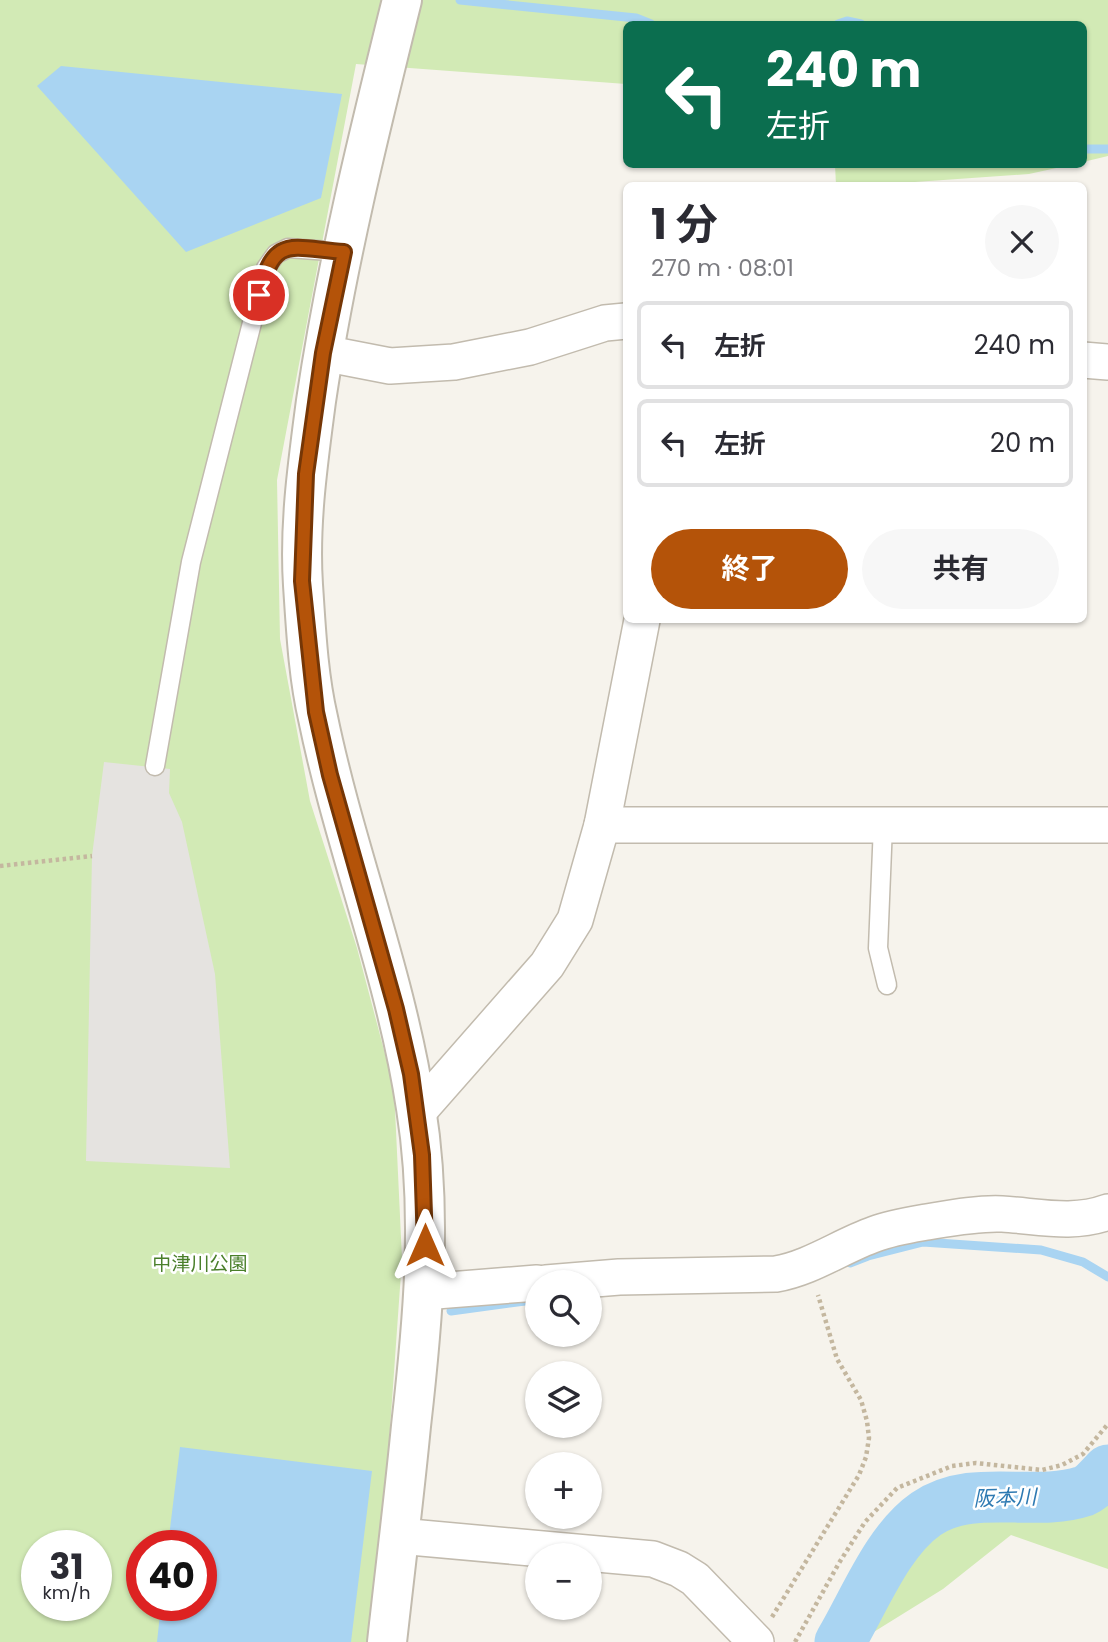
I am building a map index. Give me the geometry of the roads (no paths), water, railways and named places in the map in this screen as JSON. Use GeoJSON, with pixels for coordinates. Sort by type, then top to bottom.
{"type":"FeatureCollection","features":[{"type":"Feature","properties":{"kind":"street"},"geometry":{"type":"LineString","coordinates":[[387,1642],[421,1342],[425,1221],[417,1113],[396,1009],[330,775],[316,712],[302,581],[306,474],[323,353],[402,0]]}},
{"type":"Feature","properties":{"kind":"street"},"geometry":{"type":"LineString","coordinates":[[323,353],[390,366],[454,362],[530,347],[605,323],[623,321]]}},
{"type":"Feature","properties":{"kind":"street"},"geometry":{"type":"LineString","coordinates":[[1087,360],[1108,362]]}},
{"type":"Feature","properties":{"kind":"street"},"geometry":{"type":"LineString","coordinates":[[417,1113],[539,975],[565,939],[579,908],[602,825],[641,623]]}},
{"type":"Feature","properties":{"kind":"street"},"geometry":{"type":"LineString","coordinates":[[602,825],[1108,825]]}},
{"type":"Feature","properties":{"kind":"street"},"geometry":{"type":"LineString","coordinates":[[602,1278],[776,1274],[793,1271],[876,1233],[926,1222],[1000,1214],[1075,1219],[1090,1218],[1108,1212]]}},
{"type":"Feature","properties":{"kind":"street"},"geometry":{"type":"LineString","coordinates":[[423,1292],[525,1284]]}},
{"type":"Feature","properties":{"kind":"street"},"geometry":{"type":"LineString","coordinates":[[399,1536],[653,1559],[679,1569],[695,1579],[753,1639]]}},
{"type":"Feature","properties":{"kind":"lane"},"geometry":{"type":"LineString","coordinates":[[155,766],[191,562],[266,268],[276,254],[288,248],[344,252]]}},
{"type":"Feature","properties":{"kind":"lane"},"geometry":{"type":"LineString","coordinates":[[883,825],[878,948],[887,985]]}},
{"type":"Feature","properties":{"kind":"water"},"geometry":{"type":"Polygon","coordinates":[[[61,66],[342,94],[321,198],[186,252],[37,86],[61,66]]]}},
{"type":"Feature","properties":{"kind":"water"},"geometry":{"type":"Polygon","coordinates":[[[180,1447],[372,1471],[351,1642],[157,1642],[159,1621],[217,1621],[217,1530],[170,1530],[180,1447]]]}},
{"type":"Feature","properties":{"kind":"waterway"},"geometry":{"type":"LineString","coordinates":[[460,0],[636,18],[644,21]]}},
{"type":"Feature","properties":{"kind":"waterway"},"geometry":{"type":"LineString","coordinates":[[1087,149],[1108,149]]}},
{"type":"Feature","properties":{"kind":"waterway"},"geometry":{"type":"LineString","coordinates":[[850,1263],[923,1242],[1041,1250],[1083,1262],[1108,1277]]}},
{"type":"Feature","properties":{"kind":"waterway"},"geometry":{"type":"LineString","coordinates":[[451,1311],[525,1301]]}},
{"type":"Feature","properties":{"kind":"waterway","name":"阪本川"},"geometry":{"type":"LineString","coordinates":[[840,1642],[888,1556],[899,1540],[926,1514],[963,1499],[1064,1496],[1084,1491],[1108,1470]]}},
{"type":"Feature","properties":{"kind":"park label","name":"中津川公園"},"geometry":{"type":"Point","coordinates":[200,1263]}}]}
